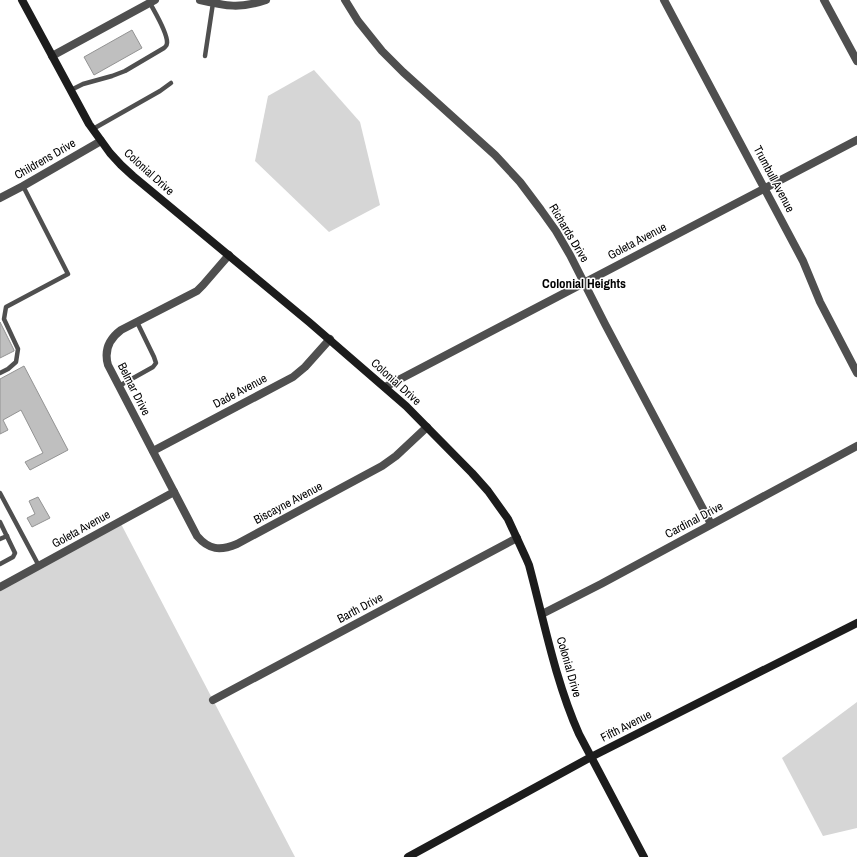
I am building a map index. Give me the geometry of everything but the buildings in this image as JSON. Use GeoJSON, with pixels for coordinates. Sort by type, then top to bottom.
{"type":"FeatureCollection","features":[{"type":"Feature","properties":{"kind":"street","name":"Colonial Drive"},"geometry":{"type":"LineString","coordinates":[[22,0],[93,129],[121,165],[330,339],[385,387],[427,427],[488,491],[508,519],[528,565],[559,680],[578,734],[644,857]]}},
{"type":"Feature","properties":{"kind":"street"},"geometry":{"type":"LineString","coordinates":[[200,0],[235,6],[248,5],[266,0]]}},
{"type":"Feature","properties":{"kind":"street","name":"Richards Drive"},"geometry":{"type":"LineString","coordinates":[[344,0],[382,51],[403,72],[495,155],[520,182],[541,210],[570,255],[711,524]]}},
{"type":"Feature","properties":{"kind":"street","name":"Trumbull Avenue"},"geometry":{"type":"LineString","coordinates":[[664,0],[803,261],[820,302],[857,372]]}},
{"type":"Feature","properties":{"kind":"street"},"geometry":{"type":"LineString","coordinates":[[824,0],[857,62]]}},
{"type":"Feature","properties":{"kind":"street"},"geometry":{"type":"LineString","coordinates":[[52,56],[152,1]]}},
{"type":"Feature","properties":{"kind":"street","name":"Goleta Avenue"},"geometry":{"type":"LineString","coordinates":[[385,387],[857,140]]}},
{"type":"Feature","properties":{"kind":"street","name":"Childrens Drive"},"geometry":{"type":"LineString","coordinates":[[0,198],[101,141]]}},
{"type":"Feature","properties":{"kind":"street","name":"Belmar Drive"},"geometry":{"type":"LineString","coordinates":[[174,492],[108,366],[108,347],[111,340],[117,333],[197,291],[229,255]]}},
{"type":"Feature","properties":{"kind":"street","name":"Dade Avenue"},"geometry":{"type":"LineString","coordinates":[[153,451],[293,377],[305,367],[330,339]]}},
{"type":"Feature","properties":{"kind":"street","name":"Biscayne Avenue"},"geometry":{"type":"LineString","coordinates":[[174,492],[197,536],[202,542],[208,546],[224,549],[382,466],[396,456],[427,427]]}},
{"type":"Feature","properties":{"kind":"street","name":"Cardinal Drive"},"geometry":{"type":"LineString","coordinates":[[542,614],[857,446]]}},
{"type":"Feature","properties":{"kind":"street","name":"Goleta Avenue"},"geometry":{"type":"LineString","coordinates":[[0,587],[174,492]]}},
{"type":"Feature","properties":{"kind":"street","name":"Barth Drive"},"geometry":{"type":"LineString","coordinates":[[213,700],[517,538]]}},
{"type":"Feature","properties":{"kind":"street","name":"Fifth Avenue"},"geometry":{"type":"LineString","coordinates":[[408,857],[591,757],[857,623]]}},
{"type":"Feature","properties":{"kind":"lane"},"geometry":{"type":"LineString","coordinates":[[71,90],[84,84],[125,71],[166,46],[167,41],[165,34],[152,1]]}},
{"type":"Feature","properties":{"kind":"lane"},"geometry":{"type":"LineString","coordinates":[[205,56],[213,3]]}},
{"type":"Feature","properties":{"kind":"lane"},"geometry":{"type":"LineString","coordinates":[[93,129],[160,91],[171,83]]}},
{"type":"Feature","properties":{"kind":"lane"},"geometry":{"type":"LineString","coordinates":[[0,373],[8,369],[16,362],[18,349],[4,319],[6,307],[68,274],[23,186]]}},
{"type":"Feature","properties":{"kind":"lane"},"geometry":{"type":"LineString","coordinates":[[119,386],[156,363],[137,322]]}},
{"type":"Feature","properties":{"kind":"lane"},"geometry":{"type":"LineString","coordinates":[[0,493],[39,566]]}},
{"type":"Feature","properties":{"kind":"lane"},"geometry":{"type":"LineString","coordinates":[[0,522],[15,550],[13,557],[0,564]]}},
{"type":"Feature","properties":{"kind":"lane"},"geometry":{"type":"LineString","coordinates":[[0,539],[7,536]]}},
{"type":"Feature","properties":{"kind":"shaded area"},"geometry":{"type":"Polygon","coordinates":[[[314,70],[360,122],[380,205],[329,232],[255,161],[268,96],[314,70]]]}},
{"type":"Feature","properties":{"kind":"shaded area"},"geometry":{"type":"Polygon","coordinates":[[[120,522],[295,857],[0,857],[0,587],[120,522]]]}},
{"type":"Feature","properties":{"kind":"shaded area"},"geometry":{"type":"Polygon","coordinates":[[[857,702],[857,828],[823,836],[782,758],[857,702]]]}},
{"type":"Feature","properties":{"kind":"district","name":"Colonial Heights"},"geometry":{"type":"Point","coordinates":[584,283]}}]}
